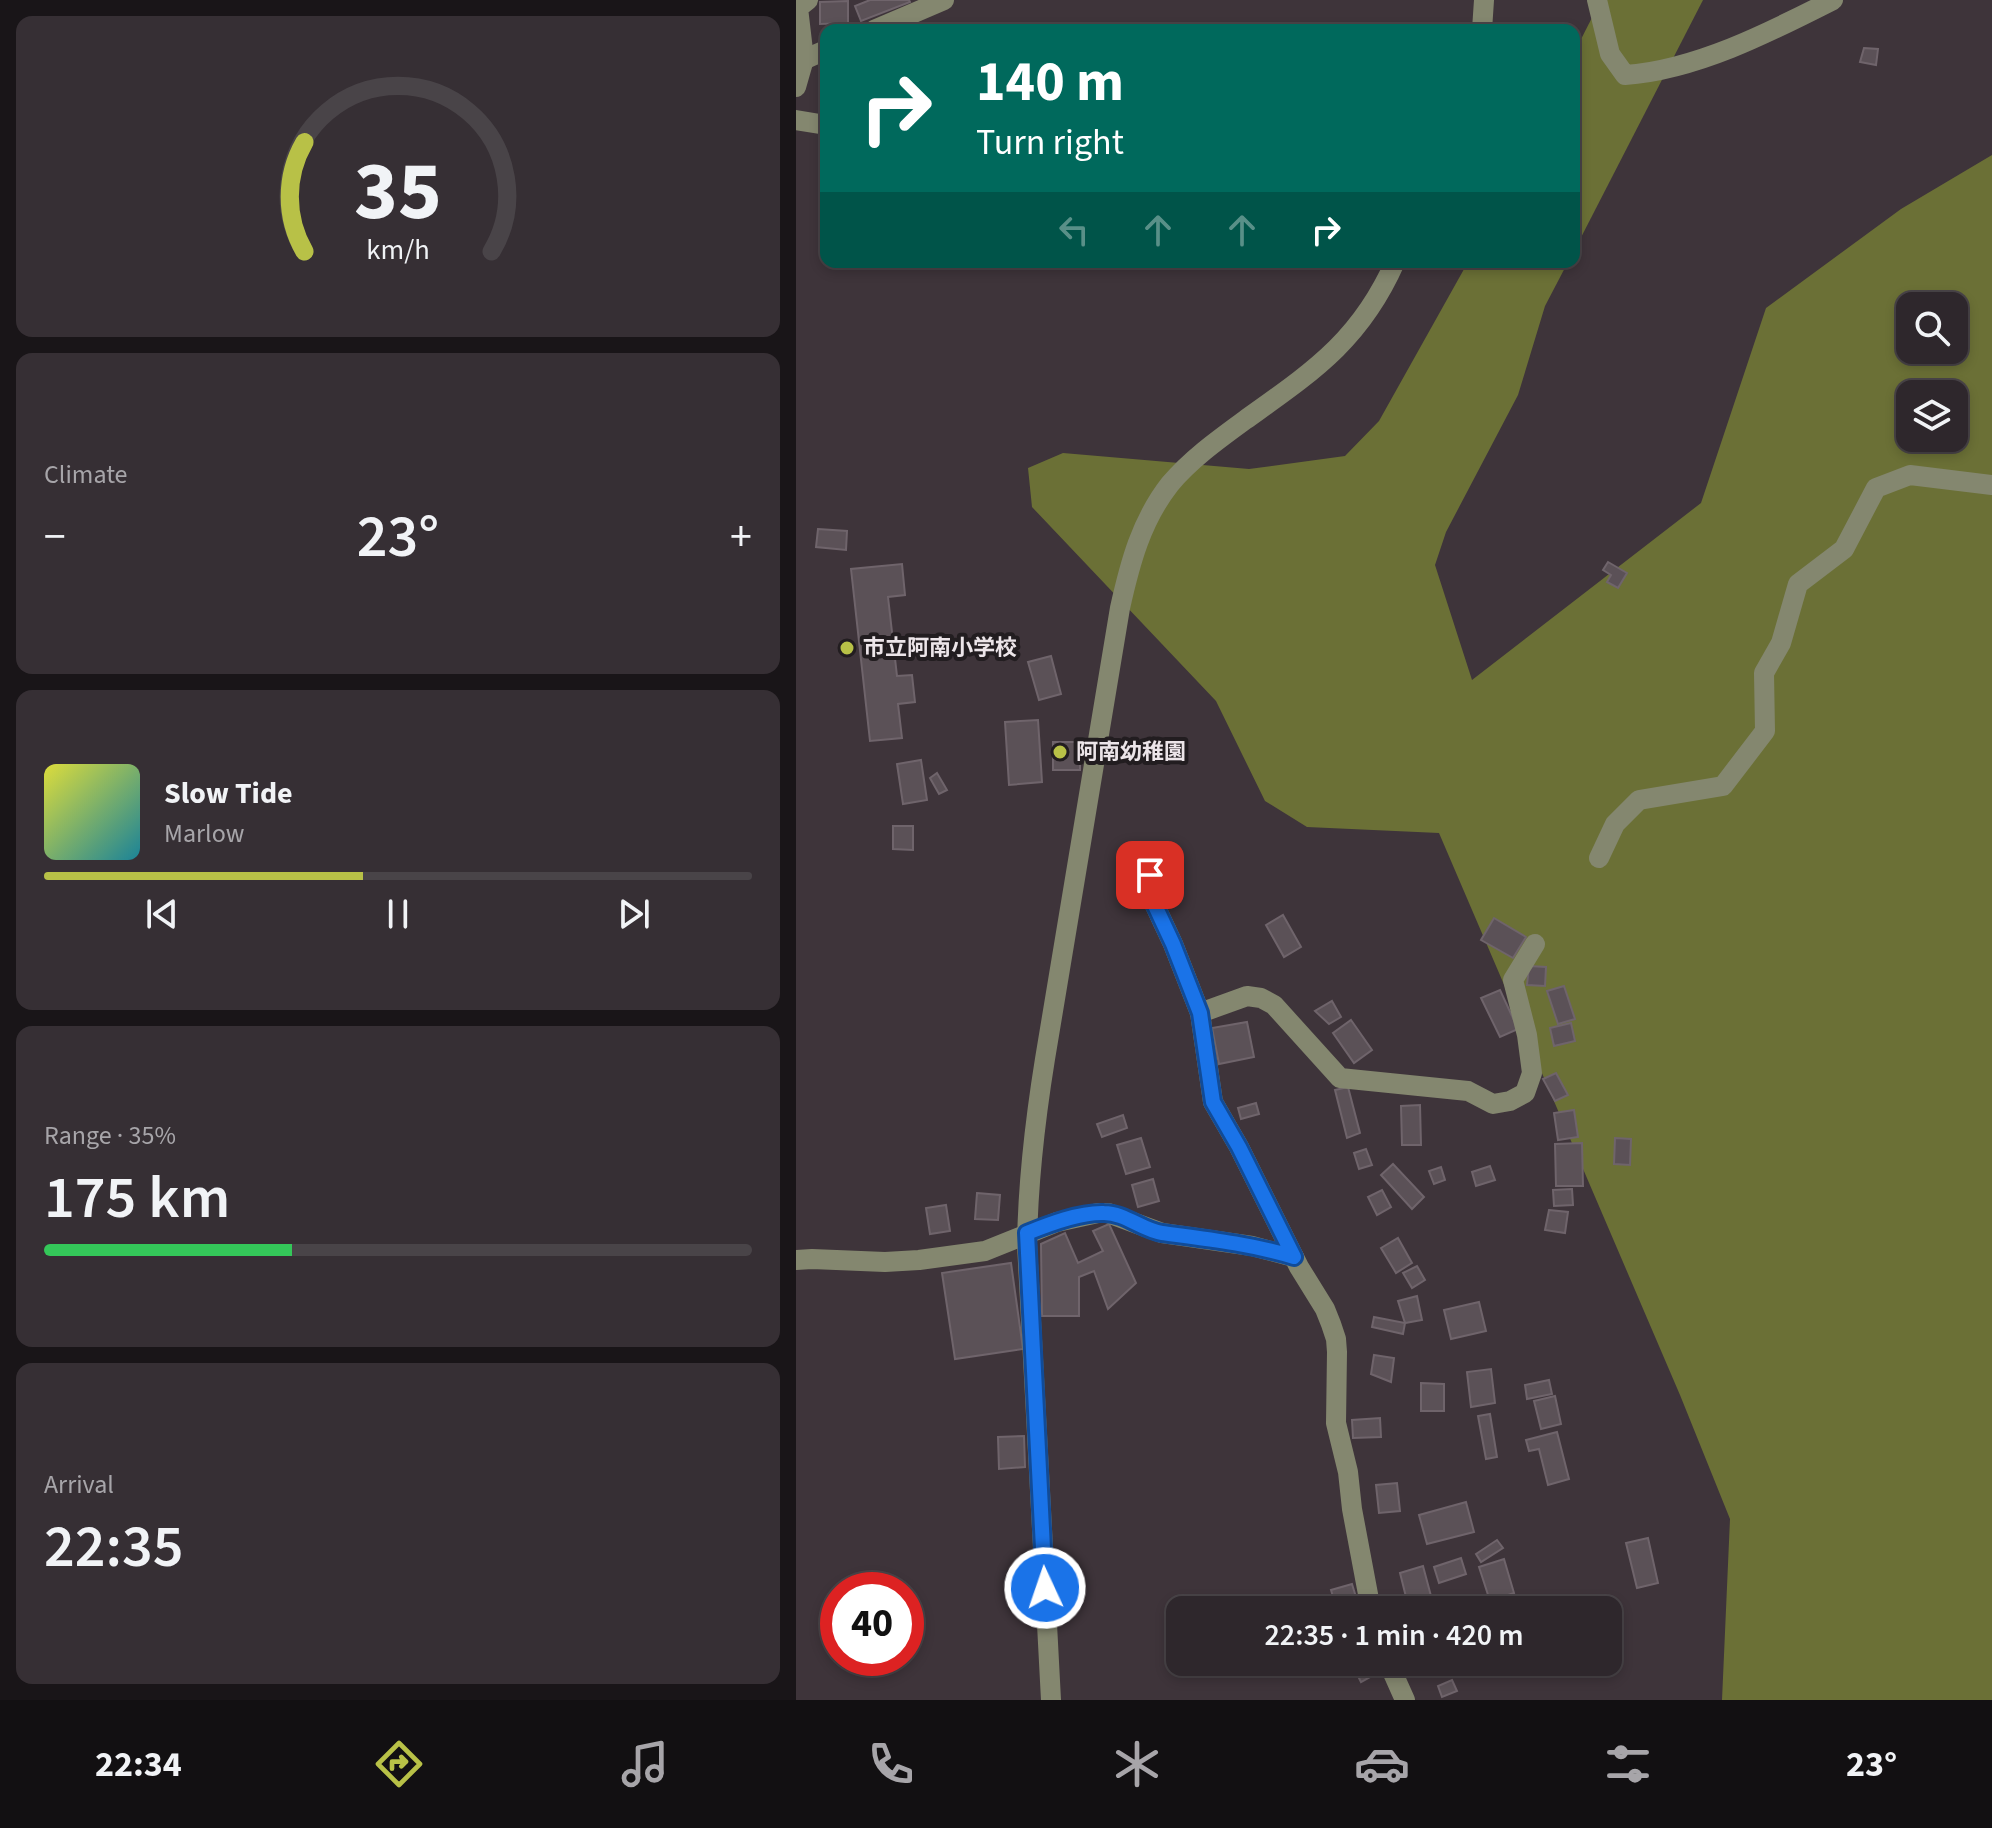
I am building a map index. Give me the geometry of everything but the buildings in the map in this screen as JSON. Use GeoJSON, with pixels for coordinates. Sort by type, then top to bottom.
{"type":"FeatureCollection","features":[{"type":"Feature","properties":{"kind":"street"},"geometry":{"type":"LineString","coordinates":[[796,87],[800,61],[798,8],[808,0]]}},
{"type":"Feature","properties":{"kind":"street"},"geometry":{"type":"LineString","coordinates":[[888,24],[944,0]]}},
{"type":"Feature","properties":{"kind":"street"},"geometry":{"type":"LineString","coordinates":[[1482,24],[1484,0]]}},
{"type":"Feature","properties":{"kind":"street"},"geometry":{"type":"LineString","coordinates":[[1597,0],[1610,54],[1625,75],[1679,67],[1770,32],[1833,0]]}},
{"type":"Feature","properties":{"kind":"street"},"geometry":{"type":"LineString","coordinates":[[800,61],[820,53]]}},
{"type":"Feature","properties":{"kind":"street"},"geometry":{"type":"LineString","coordinates":[[796,120],[820,124]]}},
{"type":"Feature","properties":{"kind":"street"},"geometry":{"type":"LineString","coordinates":[[1051,1700],[1027,1233],[1031,1155],[1120,608],[1137,541],[1162,495],[1183,471],[1226,434],[1307,375],[1341,345],[1377,299],[1392,268]]}},
{"type":"Feature","properties":{"kind":"street"},"geometry":{"type":"LineString","coordinates":[[1599,858],[1615,824],[1639,800],[1723,786],[1765,731],[1764,673],[1781,643],[1798,584],[1844,549],[1876,488],[1910,475],[1992,485]]}},
{"type":"Feature","properties":{"kind":"street"},"geometry":{"type":"LineString","coordinates":[[1150,875],[1151,897],[1200,1013],[1213,1102],[1294,1257],[1325,1309],[1336,1339],[1336,1423],[1348,1472],[1368,1596]]}},
{"type":"Feature","properties":{"kind":"street"},"geometry":{"type":"LineString","coordinates":[[1200,1013],[1247,996],[1261,998],[1274,1005],[1340,1078],[1468,1091],[1493,1104],[1508,1102],[1525,1093],[1532,1073],[1527,1035],[1513,980],[1535,944]]}},
{"type":"Feature","properties":{"kind":"street"},"geometry":{"type":"LineString","coordinates":[[796,1260],[885,1262],[985,1251],[1057,1222],[1098,1213],[1108,1213],[1153,1231],[1252,1246],[1294,1257]]}},
{"type":"Feature","properties":{"kind":"street"},"geometry":{"type":"LineString","coordinates":[[1394,1676],[1405,1700]]}},
{"type":"Feature","properties":{"kind":"green space"},"geometry":{"type":"Polygon","coordinates":[[[1601,0],[1703,0],[1580,239],[1580,41],[1601,0]]]}},
{"type":"Feature","properties":{"kind":"green space"},"geometry":{"type":"Polygon","coordinates":[[[1992,155],[1992,1700],[1722,1700],[1730,1519],[1439,833],[1307,827],[1265,801],[1216,701],[1032,507],[1028,468],[1063,453],[1249,469],[1345,456],[1379,421],[1465,268],[1565,268],[1545,306],[1518,395],[1446,532],[1435,565],[1472,680],[1701,503],[1766,308],[1901,209],[1992,155]]]}},
{"type":"Feature","properties":{"kind":"place","name":"市立阿南小学校"},"geometry":{"type":"Point","coordinates":[847,648]}},
{"type":"Feature","properties":{"kind":"place","name":"阿南幼稚園"},"geometry":{"type":"Point","coordinates":[1060,752]}},
{"type":"Feature","properties":{"kind":"route"},"geometry":{"type":"LineString","coordinates":[[1045,1588],[1027,1233],[1057,1222],[1108,1213],[1153,1231],[1252,1246],[1294,1257],[1213,1102],[1200,1013],[1151,897],[1150,875]]}}]}
